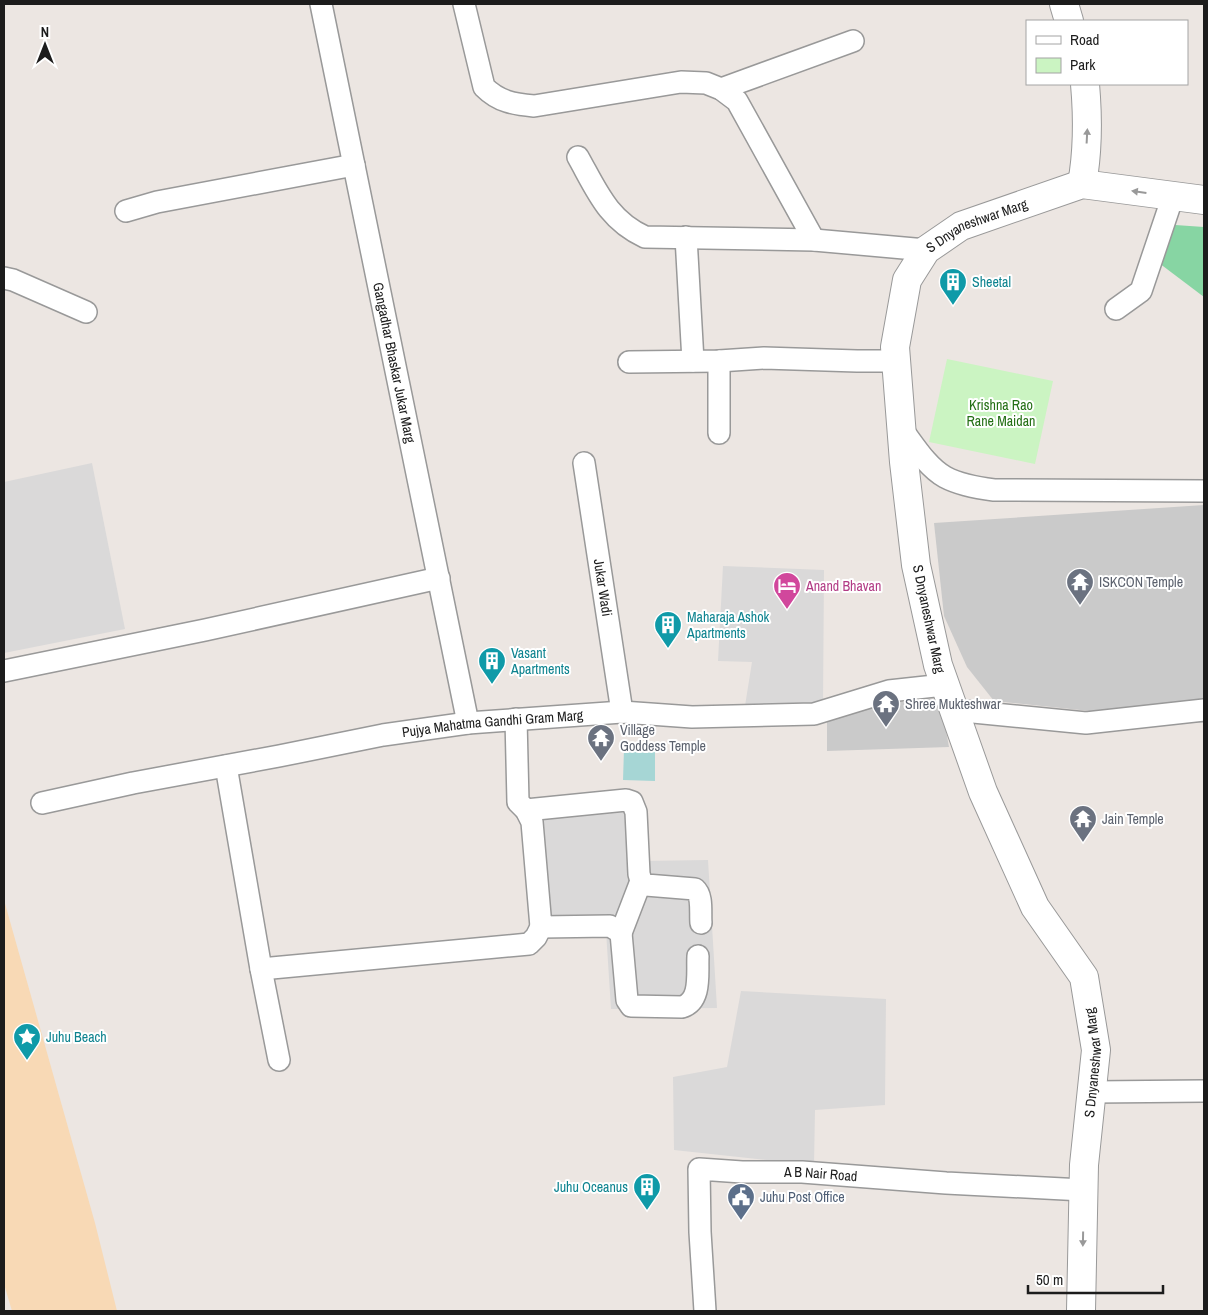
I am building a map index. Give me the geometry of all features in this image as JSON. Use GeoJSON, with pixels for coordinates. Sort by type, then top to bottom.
{"type":"FeatureCollection","features":[{"type":"Feature","properties":{"kind":"street","name":"Gangadhar Bhaskar Jukar Marg"},"geometry":{"type":"LineString","coordinates":[[321,4],[468,723]]}},
{"type":"Feature","properties":{"kind":"street"},"geometry":{"type":"LineString","coordinates":[[464,4],[484,87],[501,100],[534,106],[681,82],[706,83],[721,89],[738,102],[814,240]]}},
{"type":"Feature","properties":{"kind":"street"},"geometry":{"type":"LineString","coordinates":[[1064,4],[1069,20]]}},
{"type":"Feature","properties":{"kind":"street"},"geometry":{"type":"LineString","coordinates":[[721,89],[853,41]]}},
{"type":"Feature","properties":{"kind":"street"},"geometry":{"type":"LineString","coordinates":[[1082,184],[1086,166],[1088,118],[1085,85]]}},
{"type":"Feature","properties":{"kind":"street"},"geometry":{"type":"LineString","coordinates":[[578,157],[606,206],[625,227],[645,237],[814,240],[926,250]]}},
{"type":"Feature","properties":{"kind":"street"},"geometry":{"type":"LineString","coordinates":[[126,212],[157,202],[354,166]]}},
{"type":"Feature","properties":{"kind":"street","name":"S Dnyaneshwar Marg"},"geometry":{"type":"LineString","coordinates":[[1081,1311],[1084,1165],[1096,1050],[1084,977],[1035,908],[984,792],[938,665],[916,565],[901,428],[895,347],[907,280],[926,250],[961,226],[1082,184],[1204,200]]}},
{"type":"Feature","properties":{"kind":"street"},"geometry":{"type":"LineString","coordinates":[[1116,309],[1142,291],[1173,196]]}},
{"type":"Feature","properties":{"kind":"street"},"geometry":{"type":"LineString","coordinates":[[686,237],[693,361]]}},
{"type":"Feature","properties":{"kind":"street"},"geometry":{"type":"LineString","coordinates":[[4,278],[13,280],[86,312]]}},
{"type":"Feature","properties":{"kind":"street"},"geometry":{"type":"LineString","coordinates":[[629,362],[719,361],[764,358],[896,361]]}},
{"type":"Feature","properties":{"kind":"street"},"geometry":{"type":"LineString","coordinates":[[719,361],[719,433]]}},
{"type":"Feature","properties":{"kind":"street"},"geometry":{"type":"LineString","coordinates":[[901,428],[931,466],[945,477],[970,486],[994,490],[1204,491]]}},
{"type":"Feature","properties":{"kind":"street","name":"Jukar Wadi"},"geometry":{"type":"LineString","coordinates":[[584,463],[622,712]]}},
{"type":"Feature","properties":{"kind":"street"},"geometry":{"type":"LineString","coordinates":[[4,671],[205,630],[439,578]]}},
{"type":"Feature","properties":{"kind":"street","name":"Pujya Mahatma Gandhi Gram Marg"},"geometry":{"type":"LineString","coordinates":[[42,804],[133,782],[383,735],[468,723],[516,719],[622,712],[692,717],[814,714],[889,690],[949,697],[1086,723],[1204,710]]}},
{"type":"Feature","properties":{"kind":"street"},"geometry":{"type":"LineString","coordinates":[[261,969],[529,944],[536,937],[541,927],[532,822],[526,810],[518,802],[516,719]]}},
{"type":"Feature","properties":{"kind":"street"},"geometry":{"type":"LineString","coordinates":[[226,766],[261,969],[279,1060]]}},
{"type":"Feature","properties":{"kind":"street"},"geometry":{"type":"LineString","coordinates":[[526,810],[626,800],[632,802],[636,812],[639,874],[642,882],[646,885],[695,889],[699,897],[700,923]]}},
{"type":"Feature","properties":{"kind":"street"},"geometry":{"type":"LineString","coordinates":[[642,882],[621,933],[627,1000],[631,1006],[682,1007],[688,1005],[692,1002],[697,990],[698,956]]}},
{"type":"Feature","properties":{"kind":"street"},"geometry":{"type":"LineString","coordinates":[[541,927],[601,925],[610,926],[621,933]]}},
{"type":"Feature","properties":{"kind":"street"},"geometry":{"type":"LineString","coordinates":[[1092,1092],[1204,1091]]}},
{"type":"Feature","properties":{"kind":"street","name":"A B Nair Road"},"geometry":{"type":"LineString","coordinates":[[705,1311],[700,1232],[699,1169],[742,1172],[802,1172],[1084,1190]]}},
{"type":"Feature","properties":{"kind":"shaded area"},"geometry":{"type":"Polygon","coordinates":[[[92,463],[125,629],[4,653],[4,482],[92,463]]]}},
{"type":"Feature","properties":{"kind":"shaded area","name":"ISKCON Temple"},"geometry":{"type":"Polygon","coordinates":[[[1204,505],[1204,723],[994,701],[967,667],[944,616],[934,523],[1204,505]]]}},
{"type":"Feature","properties":{"kind":"shaded area"},"geometry":{"type":"Polygon","coordinates":[[[723,566],[824,570],[823,705],[744,712],[752,662],[718,661],[723,566]]]}},
{"type":"Feature","properties":{"kind":"shaded area","name":"Shree Mukteshwar"},"geometry":{"type":"Polygon","coordinates":[[[940,698],[949,747],[827,751],[827,709],[940,698]]]}},
{"type":"Feature","properties":{"kind":"shaded area"},"geometry":{"type":"Polygon","coordinates":[[[637,794],[641,861],[708,860],[717,1008],[611,1009],[606,931],[530,931],[524,819],[553,795],[637,794]]]}},
{"type":"Feature","properties":{"kind":"shaded area"},"geometry":{"type":"Polygon","coordinates":[[[741,991],[886,999],[885,1105],[815,1110],[814,1165],[674,1150],[673,1077],[727,1067],[741,991]]]}},
{"type":"Feature","properties":{"kind":"sand","name":"Juhu Beach"},"geometry":{"type":"Polygon","coordinates":[[[4,900],[95,1223],[117,1311],[12,1311],[4,1284],[4,900]]]}},
{"type":"Feature","properties":{"kind":"green space"},"geometry":{"type":"Polygon","coordinates":[[[1161,224],[1204,227],[1204,297],[1155,260],[1161,224]]]}},
{"type":"Feature","properties":{"kind":"green space","name":"Krishna Rao Rane Maidan"},"geometry":{"type":"Polygon","coordinates":[[[947,359],[1053,381],[1035,464],[929,442],[947,359]]]}},
{"type":"Feature","properties":{"kind":"water"},"geometry":{"type":"Polygon","coordinates":[[[624,748],[655,749],[655,781],[623,780],[624,748]]]}},
{"type":"Feature","properties":{"kind":"place","name":"Sheetal"},"geometry":{"type":"Point","coordinates":[953,306]}},
{"type":"Feature","properties":{"kind":"place","name":"ISKCON Temple"},"geometry":{"type":"Point","coordinates":[1080,606]}},
{"type":"Feature","properties":{"kind":"place","name":"Anand Bhavan"},"geometry":{"type":"Point","coordinates":[787,610]}},
{"type":"Feature","properties":{"kind":"place","name":"Maharaja Ashok Apartments"},"geometry":{"type":"Point","coordinates":[668,649]}},
{"type":"Feature","properties":{"kind":"place","name":"Vasant Apartments"},"geometry":{"type":"Point","coordinates":[492,685]}},
{"type":"Feature","properties":{"kind":"place","name":"Shree Mukteshwar"},"geometry":{"type":"Point","coordinates":[886,728]}},
{"type":"Feature","properties":{"kind":"place","name":"Village Goddess Temple"},"geometry":{"type":"Point","coordinates":[601,762]}},
{"type":"Feature","properties":{"kind":"place","name":"Jain Temple"},"geometry":{"type":"Point","coordinates":[1083,843]}},
{"type":"Feature","properties":{"kind":"place","name":"Juhu Beach"},"geometry":{"type":"Point","coordinates":[27,1061]}},
{"type":"Feature","properties":{"kind":"place","name":"Juhu Oceanus"},"geometry":{"type":"Point","coordinates":[647,1211]}},
{"type":"Feature","properties":{"kind":"place","name":"Juhu Post Office"},"geometry":{"type":"Point","coordinates":[741,1221]}}]}
